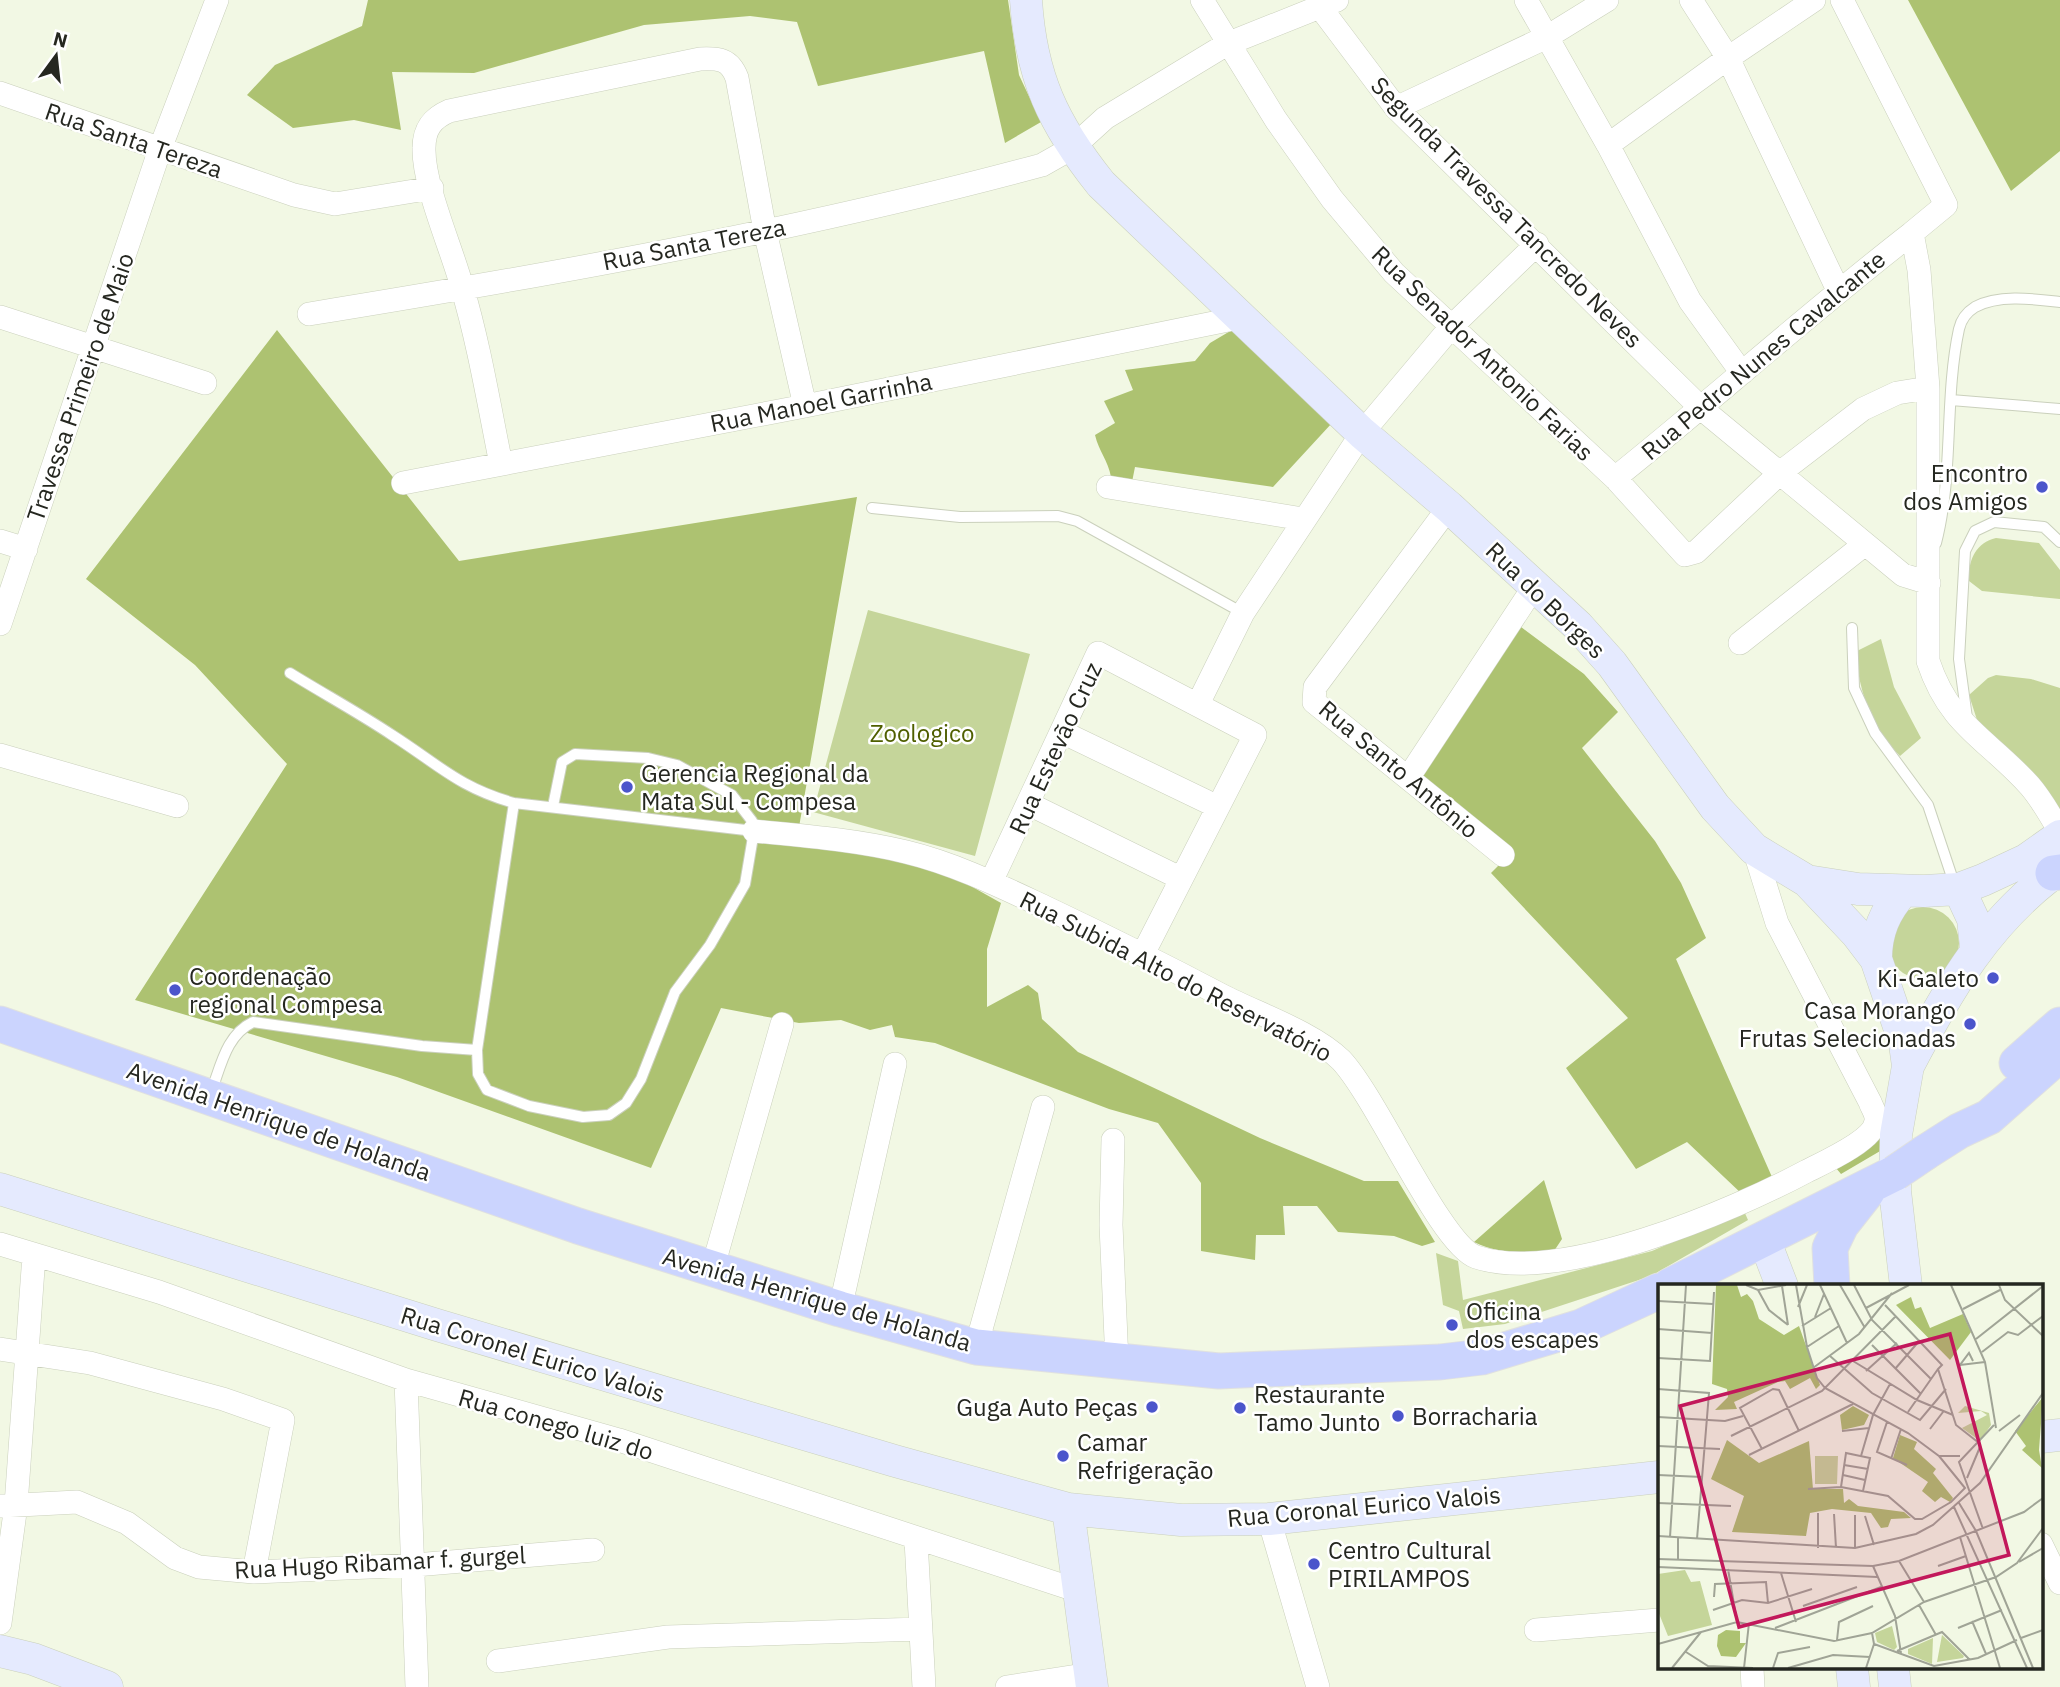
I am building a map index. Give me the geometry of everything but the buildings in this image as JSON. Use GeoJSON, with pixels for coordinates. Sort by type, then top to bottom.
{"type":"FeatureCollection","features":[{"type":"Feature","properties":{"kind":"main road","name":"Rua do Borges"},"geometry":{"type":"LineString","coordinates":[[1026,0],[1032,62],[1072,148],[1101,184],[1238,318],[1362,433],[1535,585],[1599,647],[1677,758],[1715,807],[1754,849],[1807,881],[1858,889],[1957,889],[2026,860],[2060,834]]}},
{"type":"Feature","properties":{"kind":"main road"},"geometry":{"type":"LineString","coordinates":[[1908,1066],[1941,1003],[1976,947],[2053,873]]}},
{"type":"Feature","properties":{"kind":"main road"},"geometry":{"type":"LineString","coordinates":[[1807,881],[1857,934],[1876,959],[1894,1005],[1905,1044],[1908,1066],[1896,1135],[1895,1191],[1906,1284]]}},
{"type":"Feature","properties":{"kind":"main road"},"geometry":{"type":"LineString","coordinates":[[1957,889],[1973,919],[1976,947]]}},
{"type":"Feature","properties":{"kind":"main road"},"geometry":{"type":"LineString","coordinates":[[1876,959],[1879,929],[1891,904],[1902,891]]}},
{"type":"Feature","properties":{"kind":"main road"},"geometry":{"type":"LineString","coordinates":[[1894,1005],[1927,1010],[1941,1003]]}},
{"type":"Feature","properties":{"kind":"main road","name":"Avenida Henrique de Holanda"},"geometry":{"type":"LineString","coordinates":[[0,1024],[210,1095],[578,1226],[712,1270],[976,1347],[1219,1371],[1440,1362],[1482,1357],[1581,1327],[1658,1291]]}},
{"type":"Feature","properties":{"kind":"main road"},"geometry":{"type":"LineString","coordinates":[[1959,1131],[1976,1100],[2060,1025]]}},
{"type":"Feature","properties":{"kind":"main road"},"geometry":{"type":"LineString","coordinates":[[1675,1284],[1790,1235],[1959,1131],[1989,1117],[2060,1054]]}},
{"type":"Feature","properties":{"kind":"main road"},"geometry":{"type":"LineString","coordinates":[[1832,1284],[1830,1248],[1841,1225],[1875,1185]]}},
{"type":"Feature","properties":{"kind":"main road","name":"Rua Coronel Eurico Valois"},"geometry":{"type":"LineString","coordinates":[[0,1189],[463,1333],[869,1454],[1068,1509]]}},
{"type":"Feature","properties":{"kind":"main road"},"geometry":{"type":"LineString","coordinates":[[1782,1284],[1790,1235]]}},
{"type":"Feature","properties":{"kind":"main road"},"geometry":{"type":"LineString","coordinates":[[1790,1235],[1830,1284]]}},
{"type":"Feature","properties":{"kind":"main road"},"geometry":{"type":"LineString","coordinates":[[1581,1327],[1658,1308]]}},
{"type":"Feature","properties":{"kind":"main road"},"geometry":{"type":"LineString","coordinates":[[2042,1437],[2060,1435]]}},
{"type":"Feature","properties":{"kind":"main road","name":"Rua Coronal Eurico Valois"},"geometry":{"type":"LineString","coordinates":[[1068,1509],[1181,1520],[1269,1519],[1658,1477]]}},
{"type":"Feature","properties":{"kind":"main road"},"geometry":{"type":"LineString","coordinates":[[1068,1509],[1091,1680]]}},
{"type":"Feature","properties":{"kind":"main road"},"geometry":{"type":"LineString","coordinates":[[0,1651],[33,1658],[90,1684]]}},
{"type":"Feature","properties":{"kind":"street","name":"Travessa Primeiro de Maio"},"geometry":{"type":"LineString","coordinates":[[0,624],[160,149],[217,0]]}},
{"type":"Feature","properties":{"kind":"street","name":"Rua Senador Antonio Farias"},"geometry":{"type":"LineString","coordinates":[[1202,0],[1276,120],[1332,199],[1394,273],[1615,478],[1685,555],[1696,552],[1781,472]]}},
{"type":"Feature","properties":{"kind":"street"},"geometry":{"type":"LineString","coordinates":[[1526,0],[1608,145],[1690,301],[1742,373]]}},
{"type":"Feature","properties":{"kind":"street"},"geometry":{"type":"LineString","coordinates":[[1396,108],[1548,37],[1607,0]]}},
{"type":"Feature","properties":{"kind":"street"},"geometry":{"type":"LineString","coordinates":[[1691,0],[1728,58],[1838,290]]}},
{"type":"Feature","properties":{"kind":"street"},"geometry":{"type":"LineString","coordinates":[[1608,145],[1814,0]]}},
{"type":"Feature","properties":{"kind":"street","name":"Rua Pedro Nunes Cavalcante"},"geometry":{"type":"LineString","coordinates":[[1615,478],[1702,408],[1838,290],[1945,205],[1842,0]]}},
{"type":"Feature","properties":{"kind":"street","name":"Rua Santa Tereza"},"geometry":{"type":"LineString","coordinates":[[309,314],[463,289],[765,231],[1042,165],[1072,148],[1105,118],[1227,44],[1329,4]]}},
{"type":"Feature","properties":{"kind":"street","name":"Segunda Travessa Tancredo Neves"},"geometry":{"type":"LineString","coordinates":[[1329,4],[1396,108],[1702,408],[1903,575],[1929,579]]}},
{"type":"Feature","properties":{"kind":"street"},"geometry":{"type":"LineString","coordinates":[[502,464],[463,289],[432,188],[424,148],[427,131],[434,118],[449,111],[700,60],[718,58],[734,69],[765,231],[805,406]]}},
{"type":"Feature","properties":{"kind":"street","name":"Rua Santa Tereza"},"geometry":{"type":"LineString","coordinates":[[0,93],[294,195],[335,204],[432,188]]}},
{"type":"Feature","properties":{"kind":"street"},"geometry":{"type":"LineString","coordinates":[[1912,233],[1920,283],[1928,388],[1928,661],[1949,707],[2030,786],[2060,834]]}},
{"type":"Feature","properties":{"kind":"street"},"geometry":{"type":"LineString","coordinates":[[1198,704],[1243,613],[1362,433],[1451,327],[1537,244]]}},
{"type":"Feature","properties":{"kind":"street"},"geometry":{"type":"LineString","coordinates":[[0,317],[205,383]]}},
{"type":"Feature","properties":{"kind":"street","name":"Rua Manoel Garrinha"},"geometry":{"type":"LineString","coordinates":[[403,483],[805,406],[1238,318]]}},
{"type":"Feature","properties":{"kind":"street"},"geometry":{"type":"LineString","coordinates":[[1781,472],[1873,402],[1897,393],[1928,388]]}},
{"type":"Feature","properties":{"kind":"street"},"geometry":{"type":"LineString","coordinates":[[1108,487],[1303,519]]}},
{"type":"Feature","properties":{"kind":"street","name":"Rua Santo Antônio"},"geometry":{"type":"LineString","coordinates":[[1449,507],[1315,687],[1314,702],[1503,856]]}},
{"type":"Feature","properties":{"kind":"street"},"geometry":{"type":"LineString","coordinates":[[0,541],[26,549]]}},
{"type":"Feature","properties":{"kind":"street"},"geometry":{"type":"LineString","coordinates":[[1740,643],[1865,544]]}},
{"type":"Feature","properties":{"kind":"street"},"geometry":{"type":"LineString","coordinates":[[1408,778],[1535,585]]}},
{"type":"Feature","properties":{"kind":"street","name":"Rua Estevão Cruz"},"geometry":{"type":"LineString","coordinates":[[991,882],[1098,653],[1255,734],[1143,954]]}},
{"type":"Feature","properties":{"kind":"street"},"geometry":{"type":"LineString","coordinates":[[1062,732],[1218,807]]}},
{"type":"Feature","properties":{"kind":"street"},"geometry":{"type":"LineString","coordinates":[[0,755],[177,806]]}},
{"type":"Feature","properties":{"kind":"street"},"geometry":{"type":"LineString","coordinates":[[1029,804],[1180,878]]}},
{"type":"Feature","properties":{"kind":"street","name":"Rua Subida Alto do Reservatório"},"geometry":{"type":"LineString","coordinates":[[754,831],[852,840],[911,853],[991,882],[1143,954],[1337,1056],[1359,1081],[1439,1217],[1462,1250],[1476,1257],[1509,1262],[1544,1262],[1596,1255],[1752,1201],[1868,1135],[1876,1121],[1870,1102],[1777,923],[1754,849]]}},
{"type":"Feature","properties":{"kind":"street"},"geometry":{"type":"LineString","coordinates":[[712,1270],[782,1024]]}},
{"type":"Feature","properties":{"kind":"street"},"geometry":{"type":"LineString","coordinates":[[840,1308],[895,1064]]}},
{"type":"Feature","properties":{"kind":"street"},"geometry":{"type":"LineString","coordinates":[[976,1347],[1043,1107]]}},
{"type":"Feature","properties":{"kind":"street"},"geometry":{"type":"LineString","coordinates":[[1113,1140],[1111,1225],[1117,1362]]}},
{"type":"Feature","properties":{"kind":"street"},"geometry":{"type":"LineString","coordinates":[[1752,1201],[1790,1235]]}},
{"type":"Feature","properties":{"kind":"street","name":"Rua conego luiz do"},"geometry":{"type":"LineString","coordinates":[[0,1244],[159,1292],[406,1380],[619,1440],[916,1540],[1079,1591]]}},
{"type":"Feature","properties":{"kind":"street"},"geometry":{"type":"LineString","coordinates":[[0,1623],[8,1505],[27,1355],[34,1255]]}},
{"type":"Feature","properties":{"kind":"street"},"geometry":{"type":"LineString","coordinates":[[0,1349],[90,1363],[223,1399],[282,1420],[254,1572]]}},
{"type":"Feature","properties":{"kind":"street"},"geometry":{"type":"LineString","coordinates":[[406,1380],[415,1565],[417,1687]]}},
{"type":"Feature","properties":{"kind":"street","name":"Rua Hugo Ribamar f. gurgel"},"geometry":{"type":"LineString","coordinates":[[8,1505],[76,1502],[127,1523],[175,1558],[199,1567],[254,1572],[415,1565],[593,1550]]}},
{"type":"Feature","properties":{"kind":"street"},"geometry":{"type":"LineString","coordinates":[[1269,1519],[1318,1687]]}},
{"type":"Feature","properties":{"kind":"street"},"geometry":{"type":"LineString","coordinates":[[916,1540],[923,1687]]}},
{"type":"Feature","properties":{"kind":"street"},"geometry":{"type":"LineString","coordinates":[[2042,1546],[2060,1583]]}},
{"type":"Feature","properties":{"kind":"street"},"geometry":{"type":"LineString","coordinates":[[1536,1630],[1658,1620]]}},
{"type":"Feature","properties":{"kind":"street"},"geometry":{"type":"LineString","coordinates":[[498,1661],[668,1637],[920,1629]]}},
{"type":"Feature","properties":{"kind":"street"},"geometry":{"type":"LineString","coordinates":[[1007,1687],[1091,1680]]}},
{"type":"Feature","properties":{"kind":"lane"},"geometry":{"type":"LineString","coordinates":[[1929,579],[1945,491],[1959,327],[1968,313],[1976,307],[2010,299],[2060,302]]}},
{"type":"Feature","properties":{"kind":"lane"},"geometry":{"type":"LineString","coordinates":[[1951,400],[2060,410]]}},
{"type":"Feature","properties":{"kind":"lane"},"geometry":{"type":"LineString","coordinates":[[872,508],[960,517],[1058,516],[1077,521],[1243,613]]}},
{"type":"Feature","properties":{"kind":"lane"},"geometry":{"type":"LineString","coordinates":[[1970,730],[1959,659],[1968,540],[1975,531],[1994,522],[2044,527],[2060,542]]}},
{"type":"Feature","properties":{"kind":"lane"},"geometry":{"type":"LineString","coordinates":[[1852,628],[1854,688],[1874,733],[1928,805],[1957,889]]}},
{"type":"Feature","properties":{"kind":"lane"},"geometry":{"type":"LineString","coordinates":[[290,673],[394,736],[456,781],[514,803],[754,831]]}},
{"type":"Feature","properties":{"kind":"lane"},"geometry":{"type":"LineString","coordinates":[[514,803],[477,1050],[478,1074],[487,1090],[529,1105],[583,1117],[608,1115],[626,1103],[641,1079],[675,992],[710,945],[745,884],[754,831],[752,821],[732,795],[677,765],[649,758],[575,754],[562,762],[553,806]]}},
{"type":"Feature","properties":{"kind":"lane"},"geometry":{"type":"LineString","coordinates":[[210,1095],[228,1046],[239,1029],[253,1022],[422,1046],[477,1050]]}},
{"type":"Feature","properties":{"kind":"green space"},"geometry":{"type":"Polygon","coordinates":[[[368,0],[1008,0],[1019,75],[1041,122],[1005,143],[984,51],[818,86],[797,22],[750,16],[644,25],[474,73],[392,72],[401,130],[354,120],[293,128],[247,95],[275,65],[362,26],[368,0]]]}},
{"type":"Feature","properties":{"kind":"green space"},"geometry":{"type":"Polygon","coordinates":[[[1908,0],[2060,0],[2060,151],[2011,191],[1908,0]]]}},
{"type":"Feature","properties":{"kind":"green space"},"geometry":{"type":"Polygon","coordinates":[[[277,330],[459,561],[857,497],[799,827],[953,876],[1001,903],[987,949],[987,1007],[1028,985],[1038,993],[1042,1019],[1078,1052],[1260,1138],[1364,1181],[1398,1181],[1435,1242],[1422,1246],[1394,1236],[1338,1232],[1317,1206],[1283,1206],[1285,1235],[1256,1235],[1255,1260],[1201,1251],[1201,1183],[1158,1123],[1109,1109],[935,1043],[895,1037],[892,1025],[870,1030],[841,1020],[799,1023],[721,1008],[651,1168],[397,1077],[135,1000],[287,764],[195,665],[86,579],[277,330]]]}},
{"type":"Feature","properties":{"kind":"green space"},"geometry":{"type":"Polygon","coordinates":[[[1232,330],[1332,423],[1273,487],[1135,467],[1132,482],[1111,477],[1095,435],[1115,423],[1104,401],[1133,390],[1125,370],[1195,361],[1210,343],[1232,330]]]}},
{"type":"Feature","properties":{"kind":"green space"},"geometry":{"type":"Polygon","coordinates":[[[1996,538],[2039,543],[2060,570],[2060,599],[1982,591],[1969,581],[1974,554],[1983,544],[1996,538]]]}},
{"type":"Feature","properties":{"kind":"green space","name":"Zoologico"},"geometry":{"type":"Polygon","coordinates":[[[868,610],[1030,654],[975,856],[813,812],[868,610]]]}},
{"type":"Feature","properties":{"kind":"green space"},"geometry":{"type":"Polygon","coordinates":[[[1517,624],[1584,674],[1618,712],[1582,748],[1655,841],[1681,883],[1706,938],[1676,959],[1772,1177],[1743,1195],[1687,1142],[1636,1169],[1566,1068],[1628,1018],[1491,873],[1512,852],[1419,775],[1517,624]]]}},
{"type":"Feature","properties":{"kind":"green space"},"geometry":{"type":"Polygon","coordinates":[[[1881,639],[1894,687],[1921,738],[1900,756],[1881,732],[1868,708],[1857,668],[1855,652],[1881,639]]]}},
{"type":"Feature","properties":{"kind":"green space"},"geometry":{"type":"Polygon","coordinates":[[[1996,675],[2031,679],[2060,688],[2060,812],[1977,720],[1969,695],[1988,678],[1996,675]]]}},
{"type":"Feature","properties":{"kind":"green space"},"geometry":{"type":"Polygon","coordinates":[[[1923,907],[1937,910],[1949,917],[1956,929],[1959,943],[1956,957],[1949,969],[1937,976],[1923,979],[1909,976],[1897,969],[1890,957],[1887,943],[1890,929],[1897,917],[1909,910],[1923,907]]]}},
{"type":"Feature","properties":{"kind":"green space"},"geometry":{"type":"Polygon","coordinates":[[[1887,1126],[1887,1147],[1841,1174],[1836,1168],[1887,1126]]]}},
{"type":"Feature","properties":{"kind":"green space"},"geometry":{"type":"Polygon","coordinates":[[[1544,1180],[1562,1239],[1554,1251],[1503,1251],[1474,1242],[1544,1180]]]}},
{"type":"Feature","properties":{"kind":"green space"},"geometry":{"type":"Polygon","coordinates":[[[1744,1211],[1748,1220],[1651,1276],[1505,1324],[1463,1329],[1459,1311],[1443,1305],[1436,1253],[1458,1261],[1463,1300],[1652,1251],[1744,1211]]]}},
{"type":"Feature","properties":{"kind":"place","name":"Encontro dos Amigos"},"geometry":{"type":"Point","coordinates":[2042,487]}},
{"type":"Feature","properties":{"kind":"place","name":"Gerencia Regional da Mata Sul - Compesa"},"geometry":{"type":"Point","coordinates":[627,787]}},
{"type":"Feature","properties":{"kind":"place","name":"Ki-Galeto"},"geometry":{"type":"Point","coordinates":[1993,978]}},
{"type":"Feature","properties":{"kind":"place","name":"Coordenação regional Compesa"},"geometry":{"type":"Point","coordinates":[175,990]}},
{"type":"Feature","properties":{"kind":"place","name":"Casa Morango Frutas Selecionadas"},"geometry":{"type":"Point","coordinates":[1970,1024]}},
{"type":"Feature","properties":{"kind":"place","name":"Oficina dos escapes"},"geometry":{"type":"Point","coordinates":[1452,1325]}},
{"type":"Feature","properties":{"kind":"place","name":"Guga Auto Peças"},"geometry":{"type":"Point","coordinates":[1152,1407]}},
{"type":"Feature","properties":{"kind":"place","name":"Restaurante Tamo Junto"},"geometry":{"type":"Point","coordinates":[1240,1408]}},
{"type":"Feature","properties":{"kind":"place","name":"Borracharia"},"geometry":{"type":"Point","coordinates":[1398,1416]}},
{"type":"Feature","properties":{"kind":"place","name":"Camar Refrigeração"},"geometry":{"type":"Point","coordinates":[1063,1456]}},
{"type":"Feature","properties":{"kind":"place","name":"Centro Cultural PIRILAMPOS"},"geometry":{"type":"Point","coordinates":[1314,1564]}}]}
